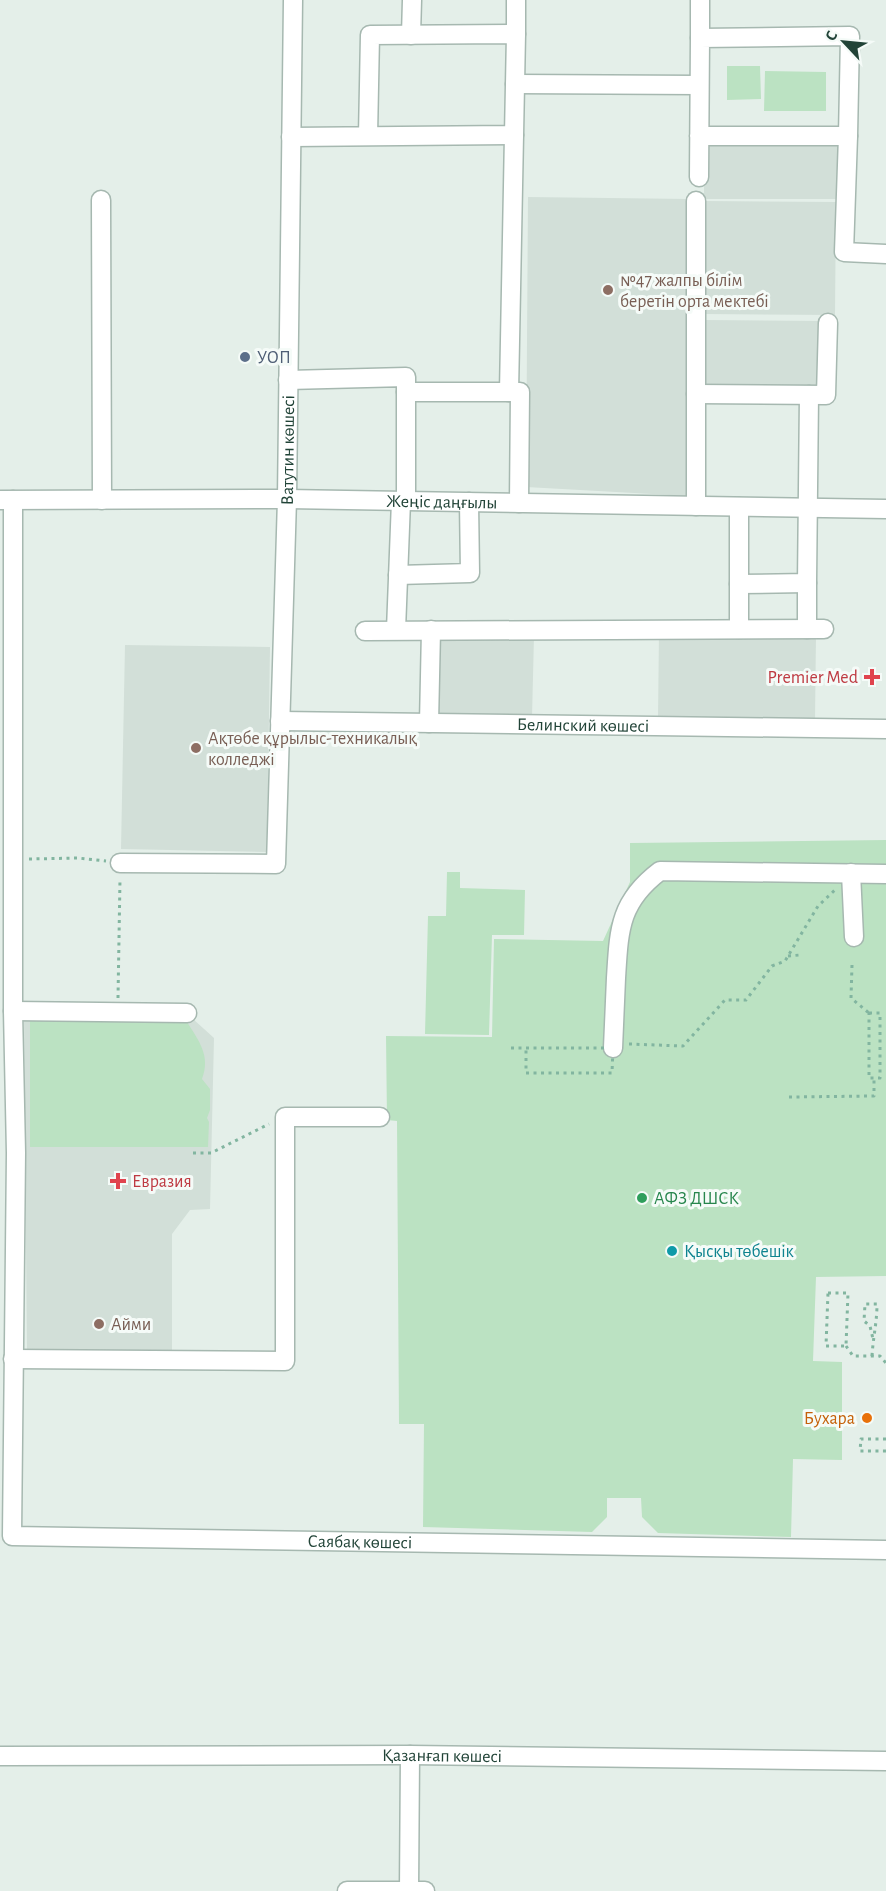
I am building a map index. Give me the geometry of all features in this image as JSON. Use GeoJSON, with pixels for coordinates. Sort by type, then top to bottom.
{"type":"FeatureCollection","features":[{"type":"Feature","properties":{"kind":"street","name":"Ватутин көшесі"},"geometry":{"type":"LineString","coordinates":[[120,863],[276,864],[286,500],[293,0]]}},
{"type":"Feature","properties":{"kind":"street"},"geometry":{"type":"LineString","coordinates":[[411,35],[412,0]]}},
{"type":"Feature","properties":{"kind":"street"},"geometry":{"type":"LineString","coordinates":[[509,392],[516,0]]}},
{"type":"Feature","properties":{"kind":"street"},"geometry":{"type":"LineString","coordinates":[[699,177],[700,0]]}},
{"type":"Feature","properties":{"kind":"street"},"geometry":{"type":"LineString","coordinates":[[368,136],[370,35],[516,34]]}},
{"type":"Feature","properties":{"kind":"street"},"geometry":{"type":"LineString","coordinates":[[700,38],[850,36],[844,252],[886,254]]}},
{"type":"Feature","properties":{"kind":"street"},"geometry":{"type":"LineString","coordinates":[[515,84],[699,85]]}},
{"type":"Feature","properties":{"kind":"street"},"geometry":{"type":"LineString","coordinates":[[291,137],[514,135]]}},
{"type":"Feature","properties":{"kind":"street"},"geometry":{"type":"LineString","coordinates":[[699,136],[848,136]]}},
{"type":"Feature","properties":{"kind":"street"},"geometry":{"type":"LineString","coordinates":[[101,200],[102,500]]}},
{"type":"Feature","properties":{"kind":"street"},"geometry":{"type":"LineString","coordinates":[[696,201],[696,506]]}},
{"type":"Feature","properties":{"kind":"street"},"geometry":{"type":"LineString","coordinates":[[696,394],[826,395],[828,323]]}},
{"type":"Feature","properties":{"kind":"street"},"geometry":{"type":"LineString","coordinates":[[288,380],[406,377],[404,501],[396,630]]}},
{"type":"Feature","properties":{"kind":"street"},"geometry":{"type":"LineString","coordinates":[[406,392],[520,392],[519,503]]}},
{"type":"Feature","properties":{"kind":"street"},"geometry":{"type":"LineString","coordinates":[[366,631],[816,629],[807,583],[809,395]]}},
{"type":"Feature","properties":{"kind":"street","name":"Жеңіс даңғылы"},"geometry":{"type":"LineString","coordinates":[[7,500],[404,501],[886,509]]}},
{"type":"Feature","properties":{"kind":"street","name":"Саябақ көшесі"},"geometry":{"type":"LineString","coordinates":[[7,500],[16,1153],[12,1536],[886,1550]]}},
{"type":"Feature","properties":{"kind":"street"},"geometry":{"type":"LineString","coordinates":[[398,575],[470,573],[469,502]]}},
{"type":"Feature","properties":{"kind":"street"},"geometry":{"type":"LineString","coordinates":[[738,507],[739,629]]}},
{"type":"Feature","properties":{"kind":"street"},"geometry":{"type":"LineString","coordinates":[[739,584],[807,583]]}},
{"type":"Feature","properties":{"kind":"street"},"geometry":{"type":"LineString","coordinates":[[429,723],[431,630]]}},
{"type":"Feature","properties":{"kind":"street","name":"Белинский көшесі"},"geometry":{"type":"LineString","coordinates":[[280,721],[886,729]]}},
{"type":"Feature","properties":{"kind":"street"},"geometry":{"type":"LineString","coordinates":[[618,1045],[619,930],[630,902],[645,883],[660,871],[886,874]]}},
{"type":"Feature","properties":{"kind":"street"},"geometry":{"type":"LineString","coordinates":[[851,873],[854,938]]}},
{"type":"Feature","properties":{"kind":"street"},"geometry":{"type":"LineString","coordinates":[[13,1011],[188,1013]]}},
{"type":"Feature","properties":{"kind":"street"},"geometry":{"type":"LineString","coordinates":[[13,1359],[285,1361],[285,1117],[380,1117]]}},
{"type":"Feature","properties":{"kind":"street"},"geometry":{"type":"LineString","coordinates":[[409,1891],[410,1755]]}},
{"type":"Feature","properties":{"kind":"street","name":"Қазанғап көшесі"},"geometry":{"type":"LineString","coordinates":[[0,1756],[410,1755],[886,1761]]}},
{"type":"Feature","properties":{"kind":"street"},"geometry":{"type":"LineString","coordinates":[[347,1891],[425,1891]]}},
{"type":"Feature","properties":{"kind":"path"},"geometry":{"type":"LineString","coordinates":[[13,859],[78,858],[120,863],[118,1012]]}},
{"type":"Feature","properties":{"kind":"path"},"geometry":{"type":"LineString","coordinates":[[511,1048],[683,1046],[725,1000],[746,1000],[772,966],[785,961],[818,906],[839,887]]}},
{"type":"Feature","properties":{"kind":"path"},"geometry":{"type":"LineString","coordinates":[[788,956],[800,955]]}},
{"type":"Feature","properties":{"kind":"path"},"geometry":{"type":"LineString","coordinates":[[852,964],[851,998],[869,1013],[880,1013],[880,1078],[869,1078],[869,1013]]}},
{"type":"Feature","properties":{"kind":"path"},"geometry":{"type":"LineString","coordinates":[[526,1048],[526,1073],[612,1073],[618,1045]]}},
{"type":"Feature","properties":{"kind":"path"},"geometry":{"type":"LineString","coordinates":[[789,1097],[874,1096],[874,1078]]}},
{"type":"Feature","properties":{"kind":"path"},"geometry":{"type":"LineString","coordinates":[[193,1152],[211,1153],[285,1117]]}},
{"type":"Feature","properties":{"kind":"path"},"geometry":{"type":"LineString","coordinates":[[846,1346],[826,1346],[828,1293],[848,1293],[846,1346],[853,1356],[880,1356],[886,1363]]}},
{"type":"Feature","properties":{"kind":"path"},"geometry":{"type":"LineString","coordinates":[[872,1356],[873,1339],[870,1326],[864,1321],[865,1304],[877,1304],[877,1328],[873,1339]]}},
{"type":"Feature","properties":{"kind":"path"},"geometry":{"type":"LineString","coordinates":[[886,1439],[861,1439],[860,1451],[886,1451]]}},
{"type":"Feature","properties":{"kind":"shaded area"},"geometry":{"type":"Polygon","coordinates":[[[704,141],[841,141],[841,199],[704,199],[704,141]]]}},
{"type":"Feature","properties":{"kind":"shaded area","name":"№47 жалпы білім беретін орта мектебі"},"geometry":{"type":"Polygon","coordinates":[[[528,197],[689,199],[688,496],[526,487],[528,197]]]}},
{"type":"Feature","properties":{"kind":"shaded area"},"geometry":{"type":"Polygon","coordinates":[[[704,201],[836,202],[835,315],[703,314],[704,201]]]}},
{"type":"Feature","properties":{"kind":"shaded area"},"geometry":{"type":"Polygon","coordinates":[[[704,320],[822,321],[822,389],[703,388],[704,320]]]}},
{"type":"Feature","properties":{"kind":"shaded area"},"geometry":{"type":"Polygon","coordinates":[[[659,632],[816,635],[815,720],[658,718],[659,632]]]}},
{"type":"Feature","properties":{"kind":"shaded area"},"geometry":{"type":"Polygon","coordinates":[[[437,635],[534,636],[532,717],[436,716],[437,635]]]}},
{"type":"Feature","properties":{"kind":"shaded area","name":"Ақтөбе құрылыс-техникалық колледжі"},"geometry":{"type":"Polygon","coordinates":[[[125,645],[270,647],[267,852],[121,849],[125,645]]]}},
{"type":"Feature","properties":{"kind":"shaded area","name":"Евразия"},"geometry":{"type":"Polygon","coordinates":[[[24,1019],[193,1019],[214,1038],[210,1209],[190,1210],[172,1234],[172,1353],[27,1354],[24,1019]]]}},
{"type":"Feature","properties":{"kind":"green space"},"geometry":{"type":"Polygon","coordinates":[[[727,66],[760,66],[761,99],[727,100],[727,66]]]}},
{"type":"Feature","properties":{"kind":"green space"},"geometry":{"type":"Polygon","coordinates":[[[765,71],[826,72],[826,111],[764,111],[765,71]]]}},
{"type":"Feature","properties":{"kind":"green space","name":"АФЗ ДШСК"},"geometry":{"type":"Polygon","coordinates":[[[886,840],[886,1276],[816,1277],[813,1361],[842,1362],[842,1460],[793,1459],[791,1537],[658,1533],[642,1517],[641,1498],[607,1498],[607,1517],[592,1532],[423,1527],[424,1424],[399,1424],[397,1121],[387,1120],[386,1036],[492,1037],[494,939],[603,941],[630,882],[630,843],[886,840]]]}},
{"type":"Feature","properties":{"kind":"green space"},"geometry":{"type":"Polygon","coordinates":[[[447,872],[460,872],[460,888],[525,890],[524,935],[492,935],[489,1035],[425,1034],[428,916],[446,916],[447,872]]]}},
{"type":"Feature","properties":{"kind":"green space"},"geometry":{"type":"Polygon","coordinates":[[[30,1021],[187,1022],[202,1049],[205,1063],[202,1079],[210,1089],[210,1110],[207,1118],[209,1122],[208,1147],[30,1147],[30,1021]]]}},
{"type":"Feature","properties":{"kind":"place","name":"№47 жалпы білім беретін орта мектебі"},"geometry":{"type":"Point","coordinates":[608,290]}},
{"type":"Feature","properties":{"kind":"place","name":"УОП"},"geometry":{"type":"Point","coordinates":[245,357]}},
{"type":"Feature","properties":{"kind":"place","name":"Premier Med"},"geometry":{"type":"Point","coordinates":[872,677]}},
{"type":"Feature","properties":{"kind":"place","name":"Ақтөбе құрылыс-техникалық колледжі"},"geometry":{"type":"Point","coordinates":[196,748]}},
{"type":"Feature","properties":{"kind":"place","name":"Евразия"},"geometry":{"type":"Point","coordinates":[118,1181]}},
{"type":"Feature","properties":{"kind":"place","name":"АФЗ ДШСК"},"geometry":{"type":"Point","coordinates":[642,1198]}},
{"type":"Feature","properties":{"kind":"place","name":"Қысқы төбешік"},"geometry":{"type":"Point","coordinates":[672,1251]}},
{"type":"Feature","properties":{"kind":"place","name":"Айми"},"geometry":{"type":"Point","coordinates":[99,1324]}},
{"type":"Feature","properties":{"kind":"place","name":"Бухара"},"geometry":{"type":"Point","coordinates":[867,1418]}}]}
